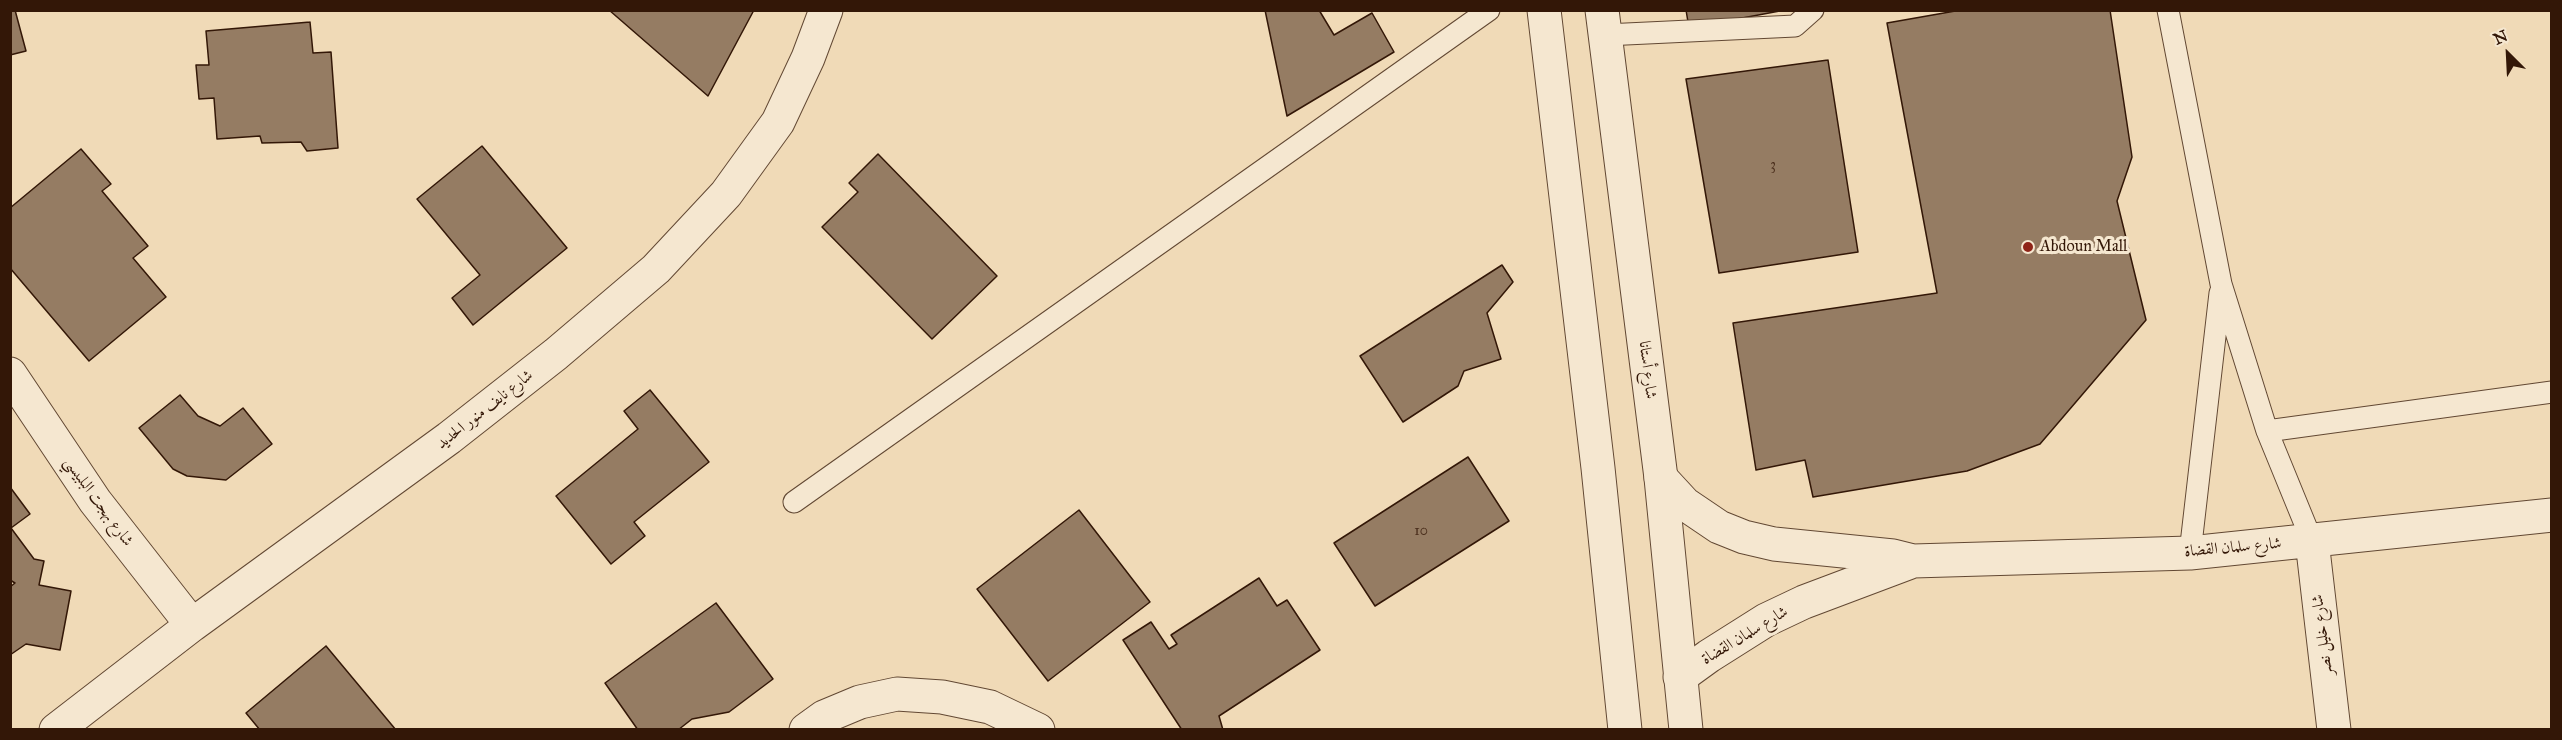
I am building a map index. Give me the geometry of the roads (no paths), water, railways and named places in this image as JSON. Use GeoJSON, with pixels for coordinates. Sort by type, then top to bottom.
{"type":"FeatureCollection","features":[{"type":"Feature","properties":{"kind":"street","name":"شارع نايف منور الحديد"},"geometry":{"type":"LineString","coordinates":[[56,729],[192,625],[449,438],[556,354],[656,269],[726,194],[778,122],[808,58],[826,10]]}},
{"type":"Feature","properties":{"kind":"street"},"geometry":{"type":"LineString","coordinates":[[1544,10],[1598,468],[1625,729]]}},
{"type":"Feature","properties":{"kind":"street","name":"شارع أستانا"},"geometry":{"type":"LineString","coordinates":[[1603,23],[1661,478],[1686,729]]}},
{"type":"Feature","properties":{"kind":"street","name":"شارع بهجت البلبيسي"},"geometry":{"type":"LineString","coordinates":[[10,374],[95,501],[192,625]]}},
{"type":"Feature","properties":{"kind":"street","name":"شارع سلمان القضاة"},"geometry":{"type":"LineString","coordinates":[[1661,478],[1684,504],[1719,527],[1744,537],[1774,544],[1893,556],[1913,561],[2190,553],[2552,515]]}},
{"type":"Feature","properties":{"kind":"street","name":"شارع خليل نصر"},"geometry":{"type":"LineString","coordinates":[[2312,541],[2334,729]]}},
{"type":"Feature","properties":{"kind":"street","name":"شارع سلمان القضاة"},"geometry":{"type":"LineString","coordinates":[[1680,677],[1708,656],[1766,620],[1804,602],[1913,561]]}},
{"type":"Feature","properties":{"kind":"street"},"geometry":{"type":"LineString","coordinates":[[806,729],[824,717],[860,702],[897,694],[942,697],[990,707],[1038,729]]}},
{"type":"Feature","properties":{"kind":"lane"},"geometry":{"type":"LineString","coordinates":[[794,502],[1489,10]]}},
{"type":"Feature","properties":{"kind":"lane"},"geometry":{"type":"LineString","coordinates":[[1603,23],[1795,26],[1813,10]]}},
{"type":"Feature","properties":{"kind":"lane"},"geometry":{"type":"LineString","coordinates":[[2168,10],[2221,284],[2266,431],[2312,541]]}},
{"type":"Feature","properties":{"kind":"lane"},"geometry":{"type":"LineString","coordinates":[[2190,553],[2221,284]]}},
{"type":"Feature","properties":{"kind":"lane"},"geometry":{"type":"LineString","coordinates":[[2266,431],[2552,392]]}},
{"type":"Feature","properties":{"kind":"place","name":"Abdoun Mall"},"geometry":{"type":"Point","coordinates":[2028,247]}}]}
